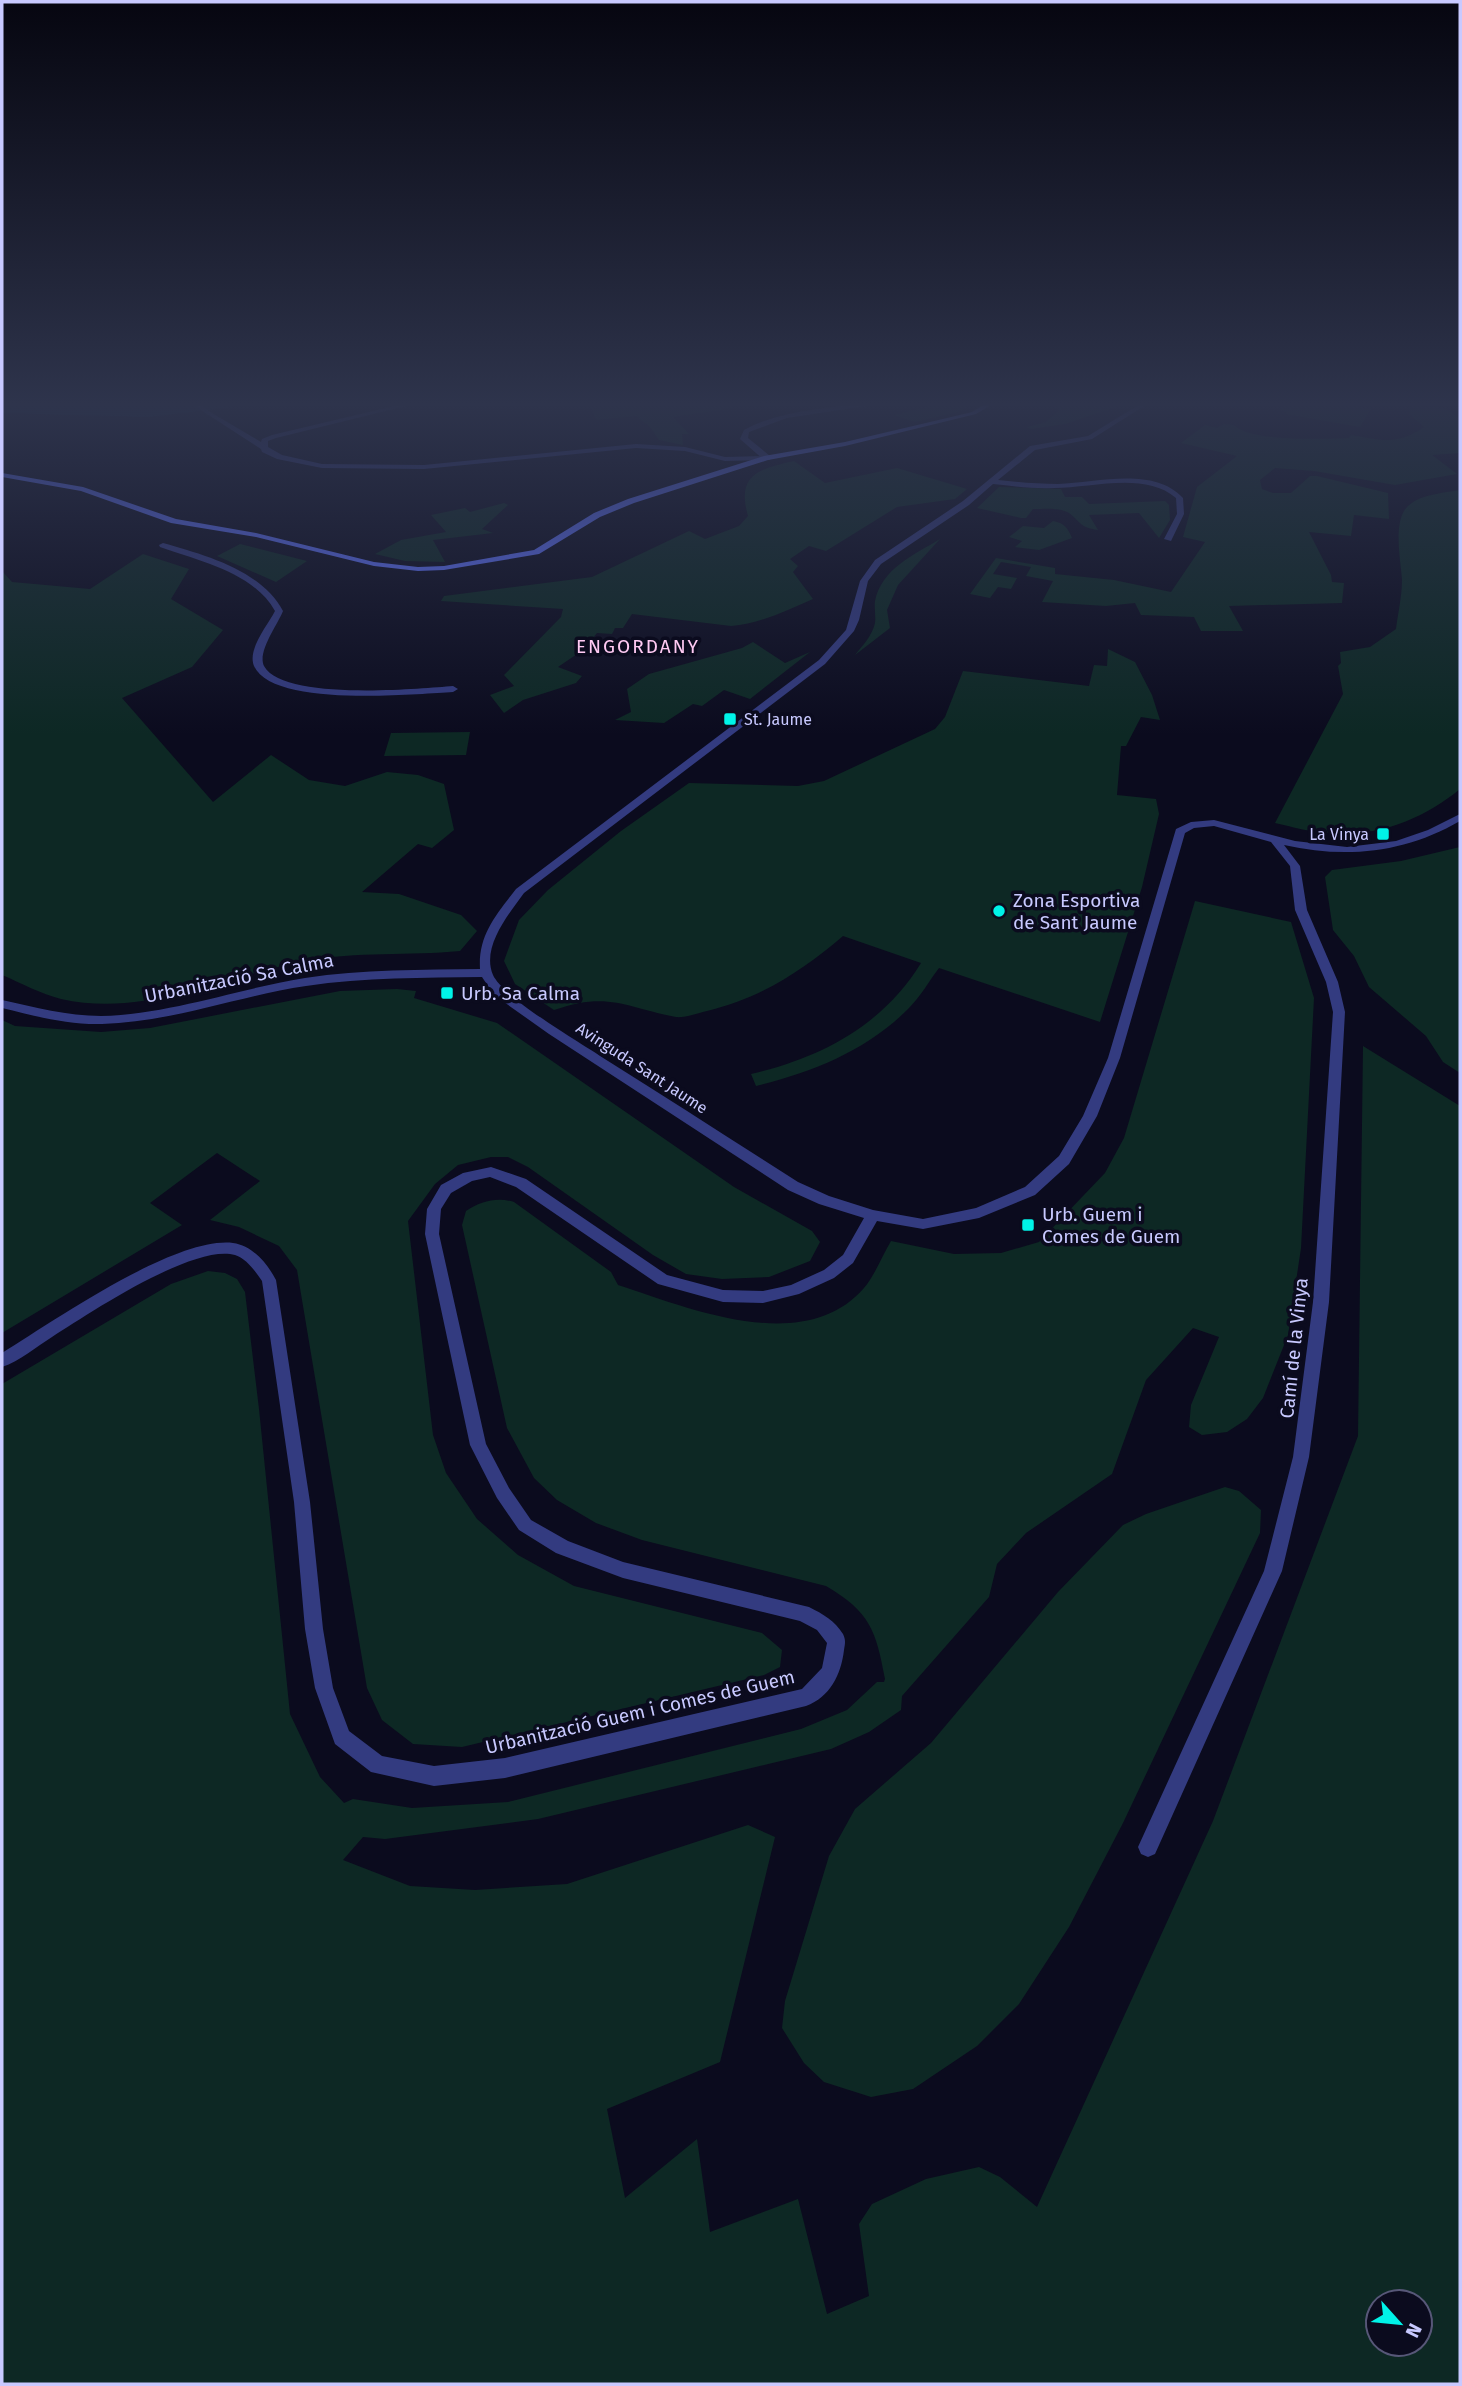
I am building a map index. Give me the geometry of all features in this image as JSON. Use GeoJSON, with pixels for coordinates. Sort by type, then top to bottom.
{"type":"FeatureCollection","features":[{"type":"Feature","properties":{"kind":"main road"},"geometry":{"type":"LineString","coordinates":[[147,512],[374,564],[418,569],[444,568],[536,552],[603,512]]}},
{"type":"Feature","properties":{"kind":"street"},"geometry":{"type":"LineString","coordinates":[[486,973],[485,952],[498,920],[520,891],[822,662],[850,631],[864,581],[878,562],[953,512]]}},
{"type":"Feature","properties":{"kind":"street"},"geometry":{"type":"LineString","coordinates":[[1168,539],[1180,518],[1180,512]]}},
{"type":"Feature","properties":{"kind":"street"},"geometry":{"type":"LineString","coordinates":[[163,545],[254,582],[276,601],[279,611],[258,654],[259,665],[264,674],[284,684],[306,690],[337,693],[453,689]]}},
{"type":"Feature","properties":{"kind":"street"},"geometry":{"type":"LineString","coordinates":[[1274,839],[1335,850],[1356,849],[1411,839],[1445,827],[1460,817]]}},
{"type":"Feature","properties":{"kind":"street","name":"Avinguda Sant Jaume"},"geometry":{"type":"LineString","coordinates":[[486,973],[498,992],[552,1031],[793,1186],[824,1200],[873,1215],[923,1224],[979,1213],[1030,1191],[1064,1160],[1090,1116],[1114,1058],[1180,831],[1189,825],[1227,825],[1274,839]]}},
{"type":"Feature","properties":{"kind":"street","name":"Camí de la Vinya"},"geometry":{"type":"LineString","coordinates":[[1148,1847],[1273,1571],[1301,1457],[1315,1357],[1339,1012],[1332,982],[1301,910],[1295,866],[1274,839]]}},
{"type":"Feature","properties":{"kind":"street","name":"Urbanització Sa Calma"},"geometry":{"type":"LineString","coordinates":[[2,1003],[71,1018],[121,1018],[156,1015],[306,982],[367,975],[486,973]]}},
{"type":"Feature","properties":{"kind":"street","name":"Urbanització Guem i Comes de Guem"},"geometry":{"type":"LineString","coordinates":[[2,1360],[172,1262],[208,1250],[232,1249],[257,1262],[269,1280],[302,1502],[314,1629],[324,1688],[342,1737],[378,1765],[434,1776],[505,1768],[806,1697],[824,1684],[833,1665],[836,1640],[823,1624],[803,1613],[623,1570],[562,1547],[526,1525],[503,1493],[478,1445],[432,1234],[434,1209],[446,1189],[468,1177],[491,1171],[521,1183],[663,1280],[723,1296],[763,1297],[794,1290],[829,1274],[848,1259],[873,1215]]}},
{"type":"Feature","properties":{"kind":"green space"},"geometry":{"type":"Polygon","coordinates":[[[444,512],[500,512],[482,529],[493,533],[433,540],[445,562],[405,561],[375,554],[401,540],[446,532],[431,515],[444,512]]]}},
{"type":"Feature","properties":{"kind":"green space"},"geometry":{"type":"Polygon","coordinates":[[[747,512],[888,512],[826,551],[809,546],[790,559],[798,566],[793,572],[813,599],[773,616],[731,626],[632,614],[623,628],[615,628],[612,634],[597,633],[583,650],[558,667],[582,676],[576,683],[523,700],[504,713],[490,695],[514,686],[504,675],[561,617],[563,609],[441,601],[444,596],[592,577],[689,531],[705,539],[739,526],[748,516],[747,512]]]}},
{"type":"Feature","properties":{"kind":"green space"},"geometry":{"type":"Polygon","coordinates":[[[996,512],[1030,512],[1026,518],[996,512]]]}},
{"type":"Feature","properties":{"kind":"green space"},"geometry":{"type":"Polygon","coordinates":[[[1169,512],[1170,520],[1159,538],[1139,513],[1089,515],[1098,530],[1084,526],[1069,513],[1169,512]]]}},
{"type":"Feature","properties":{"kind":"green space"},"geometry":{"type":"Polygon","coordinates":[[[1190,512],[1389,512],[1389,519],[1354,515],[1351,536],[1309,532],[1332,582],[1344,583],[1342,603],[1229,606],[1243,631],[1201,631],[1194,617],[1141,615],[1135,603],[1106,606],[1042,602],[1053,581],[1026,576],[1031,567],[1001,562],[993,574],[1017,578],[1011,589],[998,587],[990,598],[970,594],[996,558],[1055,568],[1055,574],[1114,580],[1171,592],[1205,542],[1183,537],[1190,512]]]}},
{"type":"Feature","properties":{"kind":"green space"},"geometry":{"type":"Polygon","coordinates":[[[1460,512],[1460,789],[1431,809],[1381,829],[1346,834],[1275,823],[1343,694],[1338,666],[1341,663],[1340,652],[1370,647],[1396,629],[1402,586],[1399,531],[1403,513],[1460,512]]]}},
{"type":"Feature","properties":{"kind":"green space"},"geometry":{"type":"Polygon","coordinates":[[[1053,521],[1065,526],[1072,538],[1039,550],[1015,547],[1022,541],[1009,537],[1023,526],[1044,528],[1053,521]]]}},
{"type":"Feature","properties":{"kind":"green space"},"geometry":{"type":"Polygon","coordinates":[[[940,539],[898,585],[887,610],[890,628],[855,655],[874,628],[875,601],[884,580],[900,564],[940,539]]]}},
{"type":"Feature","properties":{"kind":"green space"},"geometry":{"type":"Polygon","coordinates":[[[240,544],[307,561],[276,582],[217,556],[240,544]]]}},
{"type":"Feature","properties":{"kind":"green space"},"geometry":{"type":"Polygon","coordinates":[[[143,554],[189,569],[171,599],[223,630],[192,667],[122,698],[213,802],[271,755],[309,780],[345,786],[387,772],[418,775],[444,784],[454,830],[432,848],[418,844],[362,892],[399,894],[461,915],[477,931],[460,951],[325,958],[275,968],[185,993],[124,1003],[61,999],[2,975],[2,571],[12,582],[90,589],[143,554]]]}},
{"type":"Feature","properties":{"kind":"green space"},"geometry":{"type":"Polygon","coordinates":[[[753,642],[785,663],[810,652],[750,699],[724,690],[702,706],[693,704],[664,723],[615,720],[631,712],[627,689],[649,674],[742,648],[753,642]]]}},
{"type":"Feature","properties":{"kind":"green space"},"geometry":{"type":"Polygon","coordinates":[[[1108,649],[1135,662],[1152,695],[1160,720],[1141,717],[1126,746],[1121,746],[1117,795],[1156,799],[1159,814],[1142,887],[1100,1022],[939,968],[913,1003],[876,1036],[819,1066],[756,1086],[751,1074],[802,1059],[848,1036],[869,1021],[906,985],[921,963],[843,936],[796,972],[763,991],[727,1005],[680,1017],[603,1001],[573,1004],[554,1010],[515,984],[504,961],[519,920],[548,890],[621,831],[689,783],[798,786],[824,781],[935,729],[945,717],[963,671],[1089,686],[1094,665],[1107,666],[1108,649]]]}},
{"type":"Feature","properties":{"kind":"green space"},"geometry":{"type":"Polygon","coordinates":[[[470,732],[466,755],[384,756],[391,733],[470,732]]]}},
{"type":"Feature","properties":{"kind":"green space"},"geometry":{"type":"Polygon","coordinates":[[[1460,847],[1460,1073],[1443,1062],[1426,1036],[1369,987],[1354,956],[1333,930],[1325,877],[1332,870],[1401,861],[1460,847]]]}},
{"type":"Feature","properties":{"kind":"green space"},"geometry":{"type":"Polygon","coordinates":[[[1195,901],[1291,922],[1314,998],[1301,1248],[1288,1335],[1263,1398],[1247,1419],[1227,1432],[1202,1435],[1189,1427],[1191,1405],[1219,1337],[1193,1328],[1146,1380],[1112,1474],[1026,1533],[997,1564],[989,1597],[902,1696],[901,1710],[869,1732],[831,1749],[538,1819],[385,1839],[363,1837],[343,1860],[410,1886],[475,1890],[567,1884],[748,1825],[775,1837],[720,2062],[607,2109],[625,2198],[697,2139],[710,2232],[798,2199],[827,2314],[869,2296],[859,2224],[872,2204],[926,2179],[979,2167],[1000,2177],[1037,2207],[1213,1821],[1358,1436],[1363,1046],[1460,1106],[1460,2384],[2,2384],[2,1384],[171,1284],[208,1271],[225,1273],[237,1279],[245,1292],[290,1714],[320,1777],[344,1803],[353,1799],[412,1808],[508,1802],[801,1729],[847,1710],[877,1682],[884,1682],[885,1679],[878,1647],[869,1624],[853,1605],[826,1586],[642,1540],[596,1523],[557,1500],[534,1478],[507,1428],[462,1225],[466,1211],[489,1201],[514,1202],[611,1272],[618,1285],[711,1314],[745,1321],[779,1323],[810,1320],[839,1309],[868,1283],[891,1241],[954,1254],[1001,1253],[1039,1242],[1105,1173],[1124,1138],[1195,901]]]}},
{"type":"Feature","properties":{"kind":"green space"},"geometry":{"type":"Polygon","coordinates":[[[340,991],[416,991],[414,998],[497,1023],[734,1187],[812,1231],[820,1242],[810,1261],[769,1277],[722,1279],[686,1274],[653,1255],[528,1167],[508,1157],[491,1157],[458,1165],[435,1184],[408,1221],[433,1435],[446,1473],[477,1519],[518,1555],[574,1586],[762,1633],[782,1650],[780,1667],[764,1675],[462,1747],[413,1744],[382,1720],[367,1688],[297,1270],[279,1246],[239,1227],[210,1220],[260,1181],[217,1153],[150,1203],[182,1225],[2,1333],[2,1020],[15,1026],[101,1032],[150,1028],[340,991]]]}},
{"type":"Feature","properties":{"kind":"green space"},"geometry":{"type":"Polygon","coordinates":[[[1225,1487],[1239,1491],[1261,1510],[1260,1533],[1123,1823],[1069,1927],[1019,2004],[977,2046],[913,2089],[871,2097],[824,2082],[804,2063],[782,2028],[785,2001],[829,1856],[855,1809],[931,1743],[1058,1592],[1123,1525],[1146,1514],[1225,1487]]]}},
{"type":"Feature","properties":{"kind":"place","name":"St. Jaume"},"geometry":{"type":"Point","coordinates":[730,719]}},
{"type":"Feature","properties":{"kind":"place","name":"La Vinya"},"geometry":{"type":"Point","coordinates":[1383,834]}},
{"type":"Feature","properties":{"kind":"place","name":"Zona Esportiva de Sant Jaume"},"geometry":{"type":"Point","coordinates":[999,911]}},
{"type":"Feature","properties":{"kind":"place","name":"Urb. Sa Calma"},"geometry":{"type":"Point","coordinates":[447,993]}},
{"type":"Feature","properties":{"kind":"place","name":"Urb. Guem i Comes de Guem"},"geometry":{"type":"Point","coordinates":[1028,1225]}},
{"type":"Feature","properties":{"kind":"district","name":"ENGORDANY"},"geometry":{"type":"Point","coordinates":[638,646]}}]}
